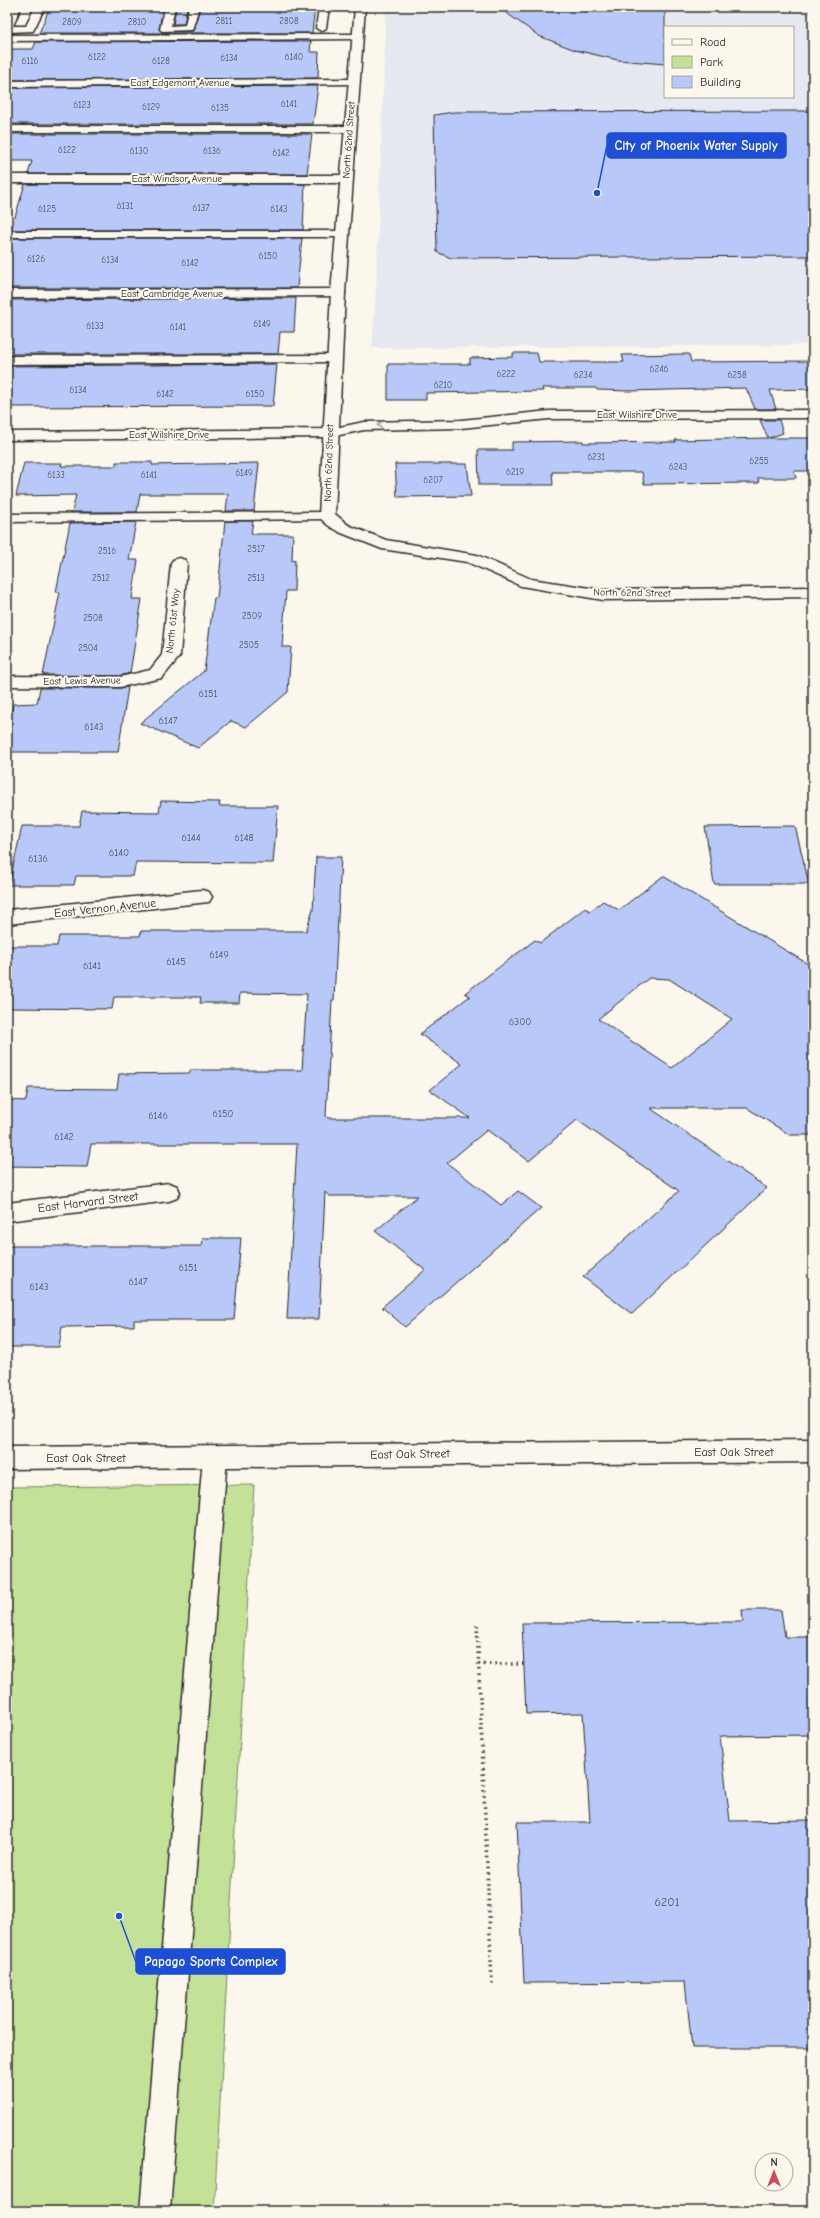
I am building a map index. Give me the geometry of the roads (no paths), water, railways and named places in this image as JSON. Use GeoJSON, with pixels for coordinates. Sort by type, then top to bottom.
{"type":"FeatureCollection","features":[{"type":"Feature","properties":{"kind":"street","name":"North 62nd Street"},"geometry":{"type":"LineString","coordinates":[[360,7],[338,294],[327,516],[345,529],[382,544],[471,558],[527,583],[603,594],[813,592]]}},
{"type":"Feature","properties":{"kind":"street","name":"East Edgemont Avenue"},"geometry":{"type":"LineString","coordinates":[[7,84],[354,82]]}},
{"type":"Feature","properties":{"kind":"street","name":"East Windsor Avenue"},"geometry":{"type":"LineString","coordinates":[[7,179],[346,179]]}},
{"type":"Feature","properties":{"kind":"street","name":"East Cambridge Avenue"},"geometry":{"type":"LineString","coordinates":[[7,294],[338,294]]}},
{"type":"Feature","properties":{"kind":"street","name":"East Wilshire Drive"},"geometry":{"type":"LineString","coordinates":[[7,436],[330,433],[364,426],[461,424],[549,415],[813,414]]}},
{"type":"Feature","properties":{"kind":"street","name":"East Wilshire Drive"},"geometry":{"type":"LineString","coordinates":[[379,440],[435,433],[461,424]]}},
{"type":"Feature","properties":{"kind":"street","name":"East Wilshire Drive"},"geometry":{"type":"LineString","coordinates":[[330,433],[364,442]]}},
{"type":"Feature","properties":{"kind":"street","name":"North 61st Way"},"geometry":{"type":"LineString","coordinates":[[156,674],[171,656],[179,563]]}},
{"type":"Feature","properties":{"kind":"street","name":"East Lewis Avenue"},"geometry":{"type":"LineString","coordinates":[[7,682],[120,682],[156,674]]}},
{"type":"Feature","properties":{"kind":"street","name":"East Vernon Avenue"},"geometry":{"type":"LineString","coordinates":[[7,917],[202,897]]}},
{"type":"Feature","properties":{"kind":"street","name":"East Harvard Street"},"geometry":{"type":"LineString","coordinates":[[7,1212],[169,1192]]}},
{"type":"Feature","properties":{"kind":"street","name":"East Oak Street"},"geometry":{"type":"LineString","coordinates":[[7,1458],[813,1451]]}},
{"type":"Feature","properties":{"kind":"lane"},"geometry":{"type":"LineString","coordinates":[[16,7],[7,29],[30,29],[40,7]]}},
{"type":"Feature","properties":{"kind":"lane"},"geometry":{"type":"LineString","coordinates":[[170,7],[166,29],[188,28],[194,7]]}},
{"type":"Feature","properties":{"kind":"lane"},"geometry":{"type":"LineString","coordinates":[[321,28],[324,7]]}},
{"type":"Feature","properties":{"kind":"lane"},"geometry":{"type":"LineString","coordinates":[[7,38],[358,37]]}},
{"type":"Feature","properties":{"kind":"lane"},"geometry":{"type":"LineString","coordinates":[[7,129],[350,128]]}},
{"type":"Feature","properties":{"kind":"lane"},"geometry":{"type":"LineString","coordinates":[[7,234],[342,234]]}},
{"type":"Feature","properties":{"kind":"lane"},"geometry":{"type":"LineString","coordinates":[[7,360],[334,359]]}},
{"type":"Feature","properties":{"kind":"lane"},"geometry":{"type":"LineString","coordinates":[[7,518],[327,516]]}},
{"type":"Feature","properties":{"kind":"lane"},"geometry":{"type":"LineString","coordinates":[[155,2211],[216,1457]]}},
{"type":"Feature","properties":{"kind":"place","name":"City of Phoenix Water Supply"},"geometry":{"type":"Point","coordinates":[597,193]}},
{"type":"Feature","properties":{"kind":"place","name":"Papago Sports Complex"},"geometry":{"type":"Point","coordinates":[119,1916]}}]}
